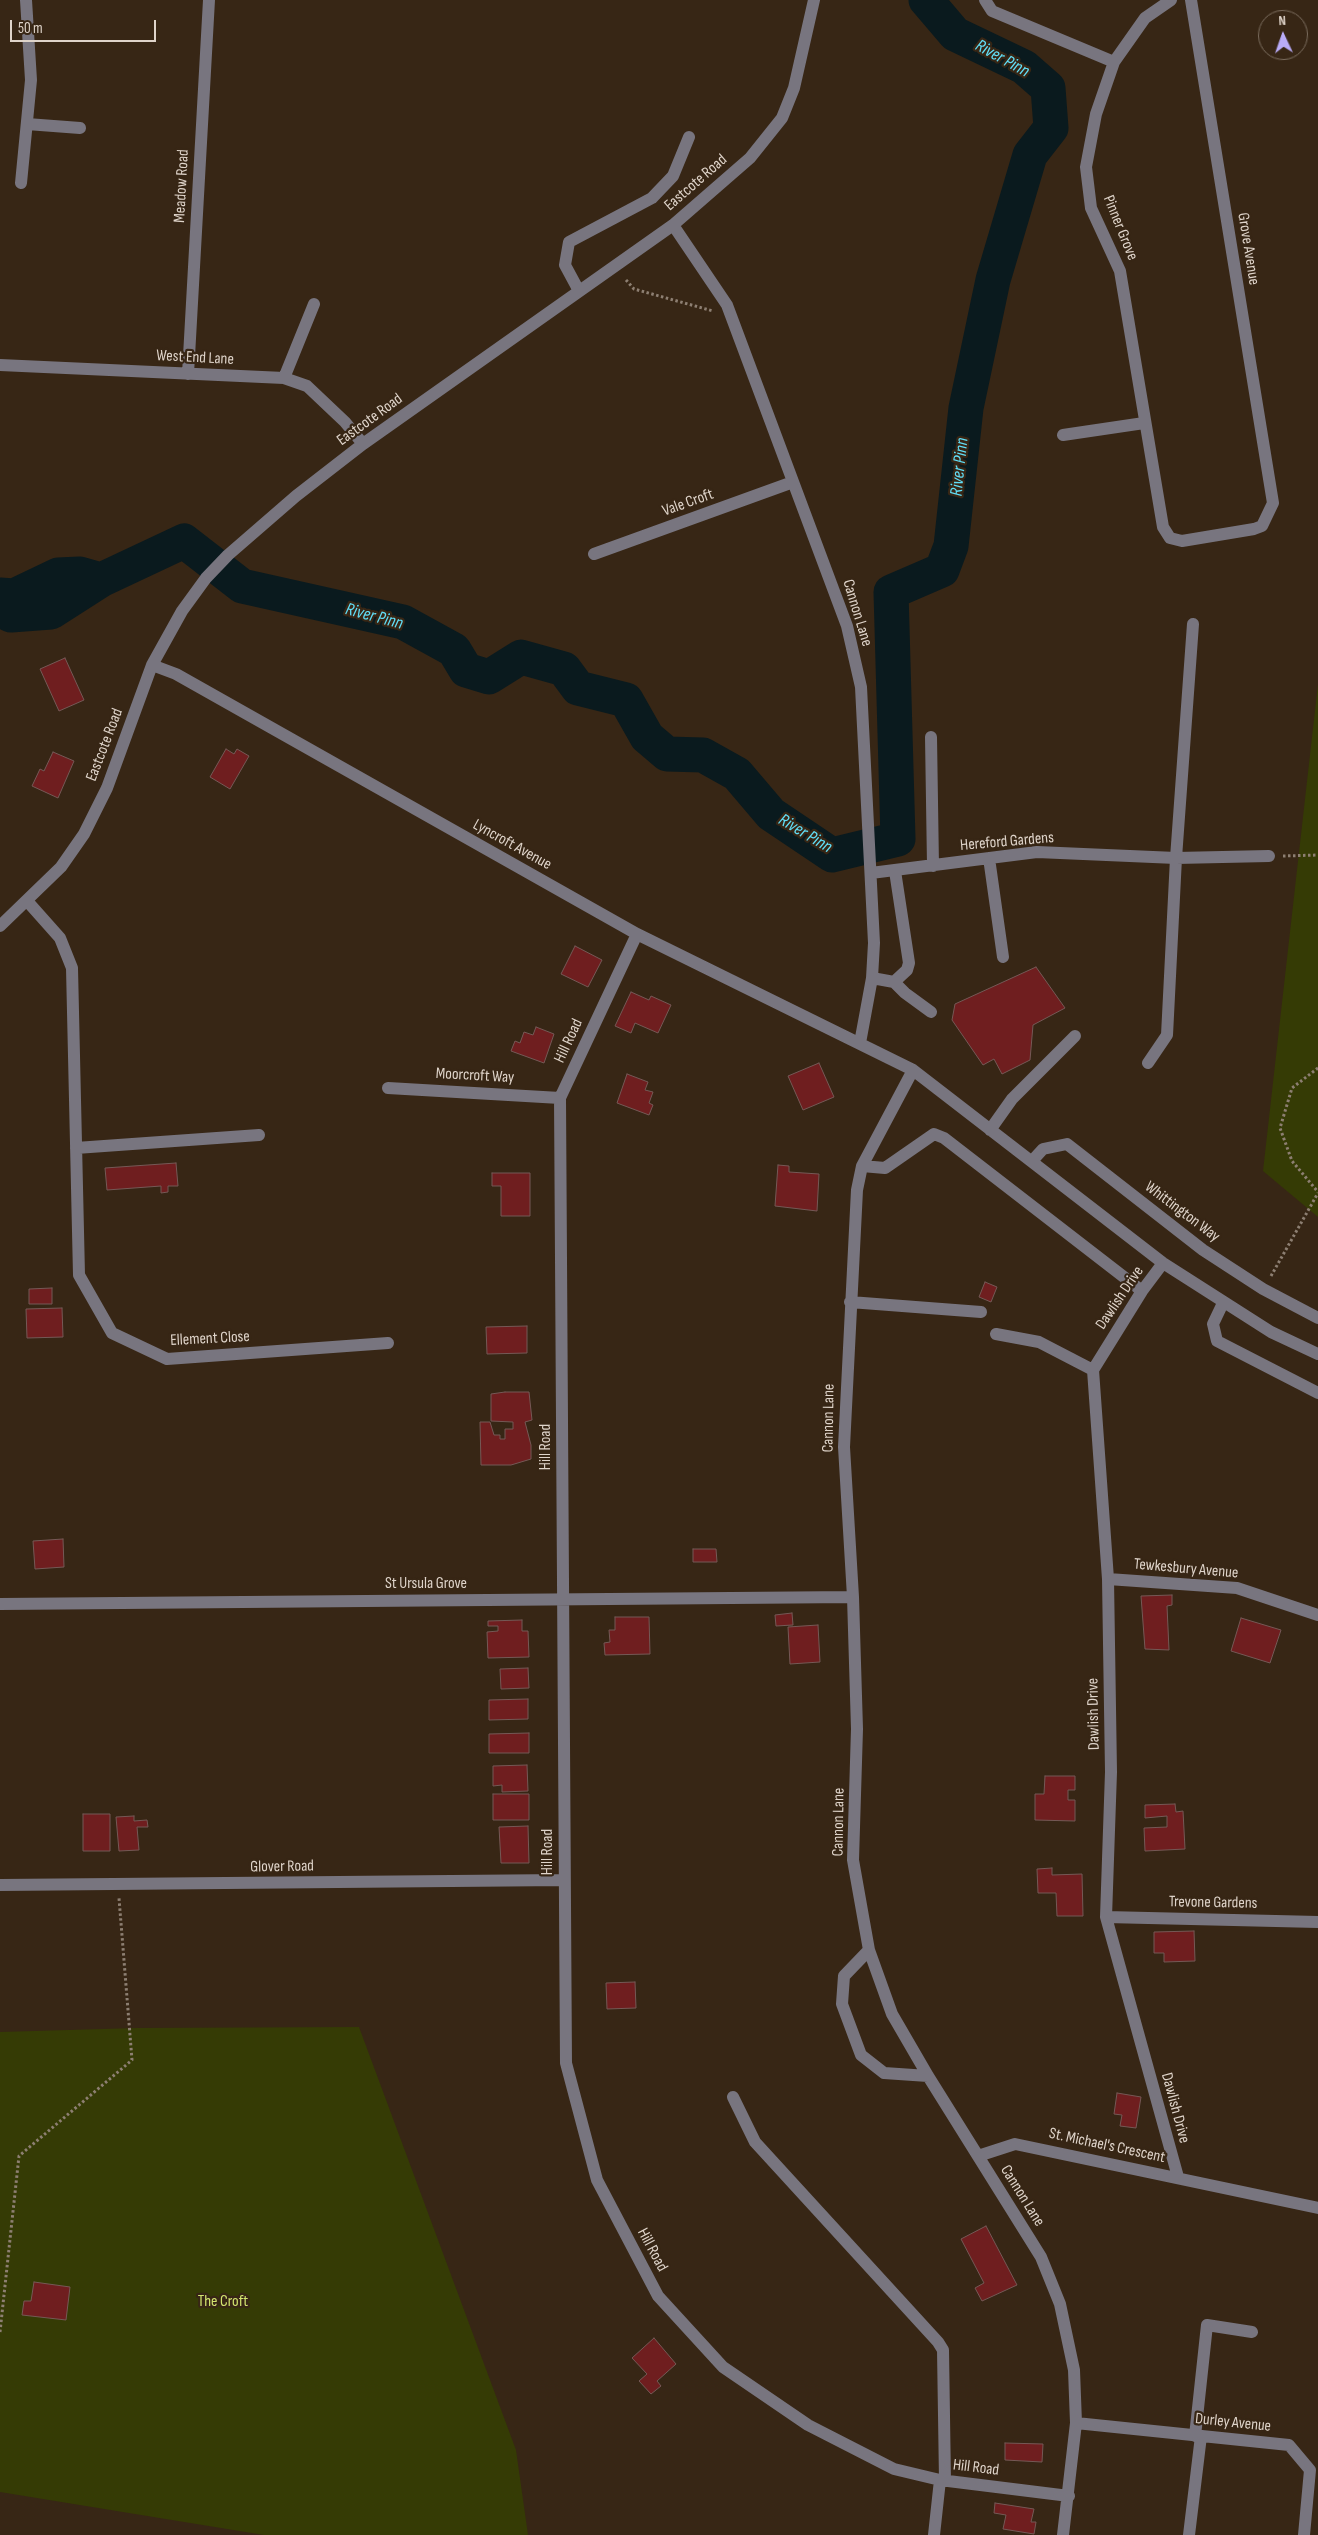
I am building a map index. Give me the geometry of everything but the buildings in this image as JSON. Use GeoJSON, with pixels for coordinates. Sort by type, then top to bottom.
{"type":"FeatureCollection","features":[{"type":"Feature","properties":{"kind":"street"},"geometry":{"type":"LineString","coordinates":[[21,183],[31,80],[26,0]]}},
{"type":"Feature","properties":{"kind":"street","name":"Meadow Road"},"geometry":{"type":"LineString","coordinates":[[188,374],[209,0]]}},
{"type":"Feature","properties":{"kind":"street","name":"Eastcote Road"},"geometry":{"type":"LineString","coordinates":[[0,926],[28,902],[62,868],[84,834],[107,788],[152,665],[182,611],[206,578],[228,555],[296,496],[363,444],[673,225],[750,158],[782,118],[794,88],[814,0]]}},
{"type":"Feature","properties":{"kind":"street"},"geometry":{"type":"LineString","coordinates":[[985,0],[992,11],[1114,62]]}},
{"type":"Feature","properties":{"kind":"street","name":"Pinner Grove"},"geometry":{"type":"LineString","coordinates":[[1171,0],[1145,18],[1114,62],[1096,114],[1086,167],[1091,208],[1120,271],[1162,527],[1170,538],[1182,541]]}},
{"type":"Feature","properties":{"kind":"street","name":"Grove Avenue"},"geometry":{"type":"LineString","coordinates":[[1182,541],[1262,526],[1272,503],[1191,0]]}},
{"type":"Feature","properties":{"kind":"street"},"geometry":{"type":"LineString","coordinates":[[27,124],[80,128]]}},
{"type":"Feature","properties":{"kind":"street"},"geometry":{"type":"LineString","coordinates":[[579,291],[565,265],[569,242],[652,198],[674,176],[689,136]]}},
{"type":"Feature","properties":{"kind":"street","name":"Cannon Lane"},"geometry":{"type":"LineString","coordinates":[[673,225],[727,305],[847,626],[861,688],[874,943],[872,978],[860,1043]]}},
{"type":"Feature","properties":{"kind":"street"},"geometry":{"type":"LineString","coordinates":[[284,378],[314,304]]}},
{"type":"Feature","properties":{"kind":"street","name":"West End Lane"},"geometry":{"type":"LineString","coordinates":[[0,365],[284,378],[307,386],[345,422],[363,444]]}},
{"type":"Feature","properties":{"kind":"street"},"geometry":{"type":"LineString","coordinates":[[1063,435],[1144,423]]}},
{"type":"Feature","properties":{"kind":"street","name":"Vale Croft"},"geometry":{"type":"LineString","coordinates":[[594,554],[793,482]]}},
{"type":"Feature","properties":{"kind":"street"},"geometry":{"type":"LineString","coordinates":[[1148,1063],[1167,1035],[1176,858],[1193,624]]}},
{"type":"Feature","properties":{"kind":"street","name":"Lyncroft Avenue"},"geometry":{"type":"LineString","coordinates":[[152,665],[176,674],[637,934],[797,1015],[860,1043]]}},
{"type":"Feature","properties":{"kind":"street"},"geometry":{"type":"LineString","coordinates":[[931,737],[933,866]]}},
{"type":"Feature","properties":{"kind":"street","name":"Hereford Gardens"},"geometry":{"type":"LineString","coordinates":[[871,873],[1037,852],[1176,858],[1270,856]]}},
{"type":"Feature","properties":{"kind":"street"},"geometry":{"type":"LineString","coordinates":[[989,858],[1003,957]]}},
{"type":"Feature","properties":{"kind":"street"},"geometry":{"type":"LineString","coordinates":[[894,982],[907,970],[909,964],[895,871]]}},
{"type":"Feature","properties":{"kind":"street","name":"Ellement Close"},"geometry":{"type":"LineString","coordinates":[[28,902],[60,938],[72,968],[79,1275],[112,1333],[167,1359],[388,1343]]}},
{"type":"Feature","properties":{"kind":"street","name":"Hill Road"},"geometry":{"type":"LineString","coordinates":[[637,934],[560,1098],[566,2064],[597,2180],[658,2296],[723,2367],[808,2425],[894,2469],[943,2481],[1069,2496]]}},
{"type":"Feature","properties":{"kind":"street"},"geometry":{"type":"LineString","coordinates":[[872,978],[894,982],[905,993],[932,1012]]}},
{"type":"Feature","properties":{"kind":"street"},"geometry":{"type":"LineString","coordinates":[[990,1130],[1012,1099],[1075,1036]]}},
{"type":"Feature","properties":{"kind":"street"},"geometry":{"type":"LineString","coordinates":[[860,1043],[912,1070],[1163,1263],[1271,1332],[1318,1354]]}},
{"type":"Feature","properties":{"kind":"street","name":"Cannon Lane"},"geometry":{"type":"LineString","coordinates":[[912,1070],[862,1166],[856,1190],[844,1447],[853,1596],[857,1729],[853,1860],[869,1950],[892,2014],[928,2076],[1041,2257],[1060,2304],[1074,2370],[1076,2423],[1063,2535]]}},
{"type":"Feature","properties":{"kind":"street","name":"Moorcroft Way"},"geometry":{"type":"LineString","coordinates":[[388,1088],[560,1098]]}},
{"type":"Feature","properties":{"kind":"street"},"geometry":{"type":"LineString","coordinates":[[862,1166],[884,1168],[934,1134],[944,1138],[1142,1292]]}},
{"type":"Feature","properties":{"kind":"street"},"geometry":{"type":"LineString","coordinates":[[76,1148],[258,1135]]}},
{"type":"Feature","properties":{"kind":"street","name":"Whittington Way"},"geometry":{"type":"LineString","coordinates":[[1032,1161],[1043,1149],[1067,1144],[1203,1250],[1263,1289],[1318,1318]]}},
{"type":"Feature","properties":{"kind":"street","name":"Dawlish Drive"},"geometry":{"type":"LineString","coordinates":[[1163,1263],[1142,1292],[1093,1370],[1108,1579],[1111,1772],[1106,1917],[1178,2177]]}},
{"type":"Feature","properties":{"kind":"street"},"geometry":{"type":"LineString","coordinates":[[850,1302],[981,1312]]}},
{"type":"Feature","properties":{"kind":"street"},"geometry":{"type":"LineString","coordinates":[[1223,1303],[1213,1324],[1217,1341],[1318,1393]]}},
{"type":"Feature","properties":{"kind":"street"},"geometry":{"type":"LineString","coordinates":[[996,1334],[1039,1342],[1093,1370]]}},
{"type":"Feature","properties":{"kind":"street","name":"Tewkesbury Avenue"},"geometry":{"type":"LineString","coordinates":[[1108,1579],[1237,1588],[1318,1615]]}},
{"type":"Feature","properties":{"kind":"street","name":"St Ursula Grove"},"geometry":{"type":"LineString","coordinates":[[0,1604],[853,1596]]}},
{"type":"Feature","properties":{"kind":"street","name":"Glover Road"},"geometry":{"type":"LineString","coordinates":[[0,1885],[564,1880]]}},
{"type":"Feature","properties":{"kind":"street","name":"Trevone Gardens"},"geometry":{"type":"LineString","coordinates":[[1106,1917],[1318,1922]]}},
{"type":"Feature","properties":{"kind":"street"},"geometry":{"type":"LineString","coordinates":[[869,1950],[844,1976],[842,2004],[861,2055],[884,2073],[928,2076]]}},
{"type":"Feature","properties":{"kind":"street"},"geometry":{"type":"LineString","coordinates":[[733,2097],[754,2142],[938,2342],[943,2350],[943,2481],[934,2535]]}},
{"type":"Feature","properties":{"kind":"street","name":"St. Michael's Crescent"},"geometry":{"type":"LineString","coordinates":[[978,2156],[1015,2144],[1318,2208]]}},
{"type":"Feature","properties":{"kind":"street"},"geometry":{"type":"LineString","coordinates":[[1189,2535],[1207,2325],[1252,2332]]}},
{"type":"Feature","properties":{"kind":"street","name":"Durley Avenue"},"geometry":{"type":"LineString","coordinates":[[1076,2423],[1289,2445],[1310,2470],[1304,2535]]}},
{"type":"Feature","properties":{"kind":"path"},"geometry":{"type":"LineString","coordinates":[[626,280],[634,289],[732,317]]}},
{"type":"Feature","properties":{"kind":"path"},"geometry":{"type":"LineString","coordinates":[[1270,856],[1318,855]]}},
{"type":"Feature","properties":{"kind":"path"},"geometry":{"type":"LineString","coordinates":[[1263,1289],[1318,1193],[1292,1161],[1280,1128],[1292,1088],[1318,1068]]}},
{"type":"Feature","properties":{"kind":"path"},"geometry":{"type":"LineString","coordinates":[[0,2332],[19,2156],[132,2060],[118,1885]]}},
{"type":"Feature","properties":{"kind":"green space"},"geometry":{"type":"Polygon","coordinates":[[[1318,684],[1318,1217],[1263,1171],[1318,684]]]}},
{"type":"Feature","properties":{"kind":"green space","name":"The Croft"},"geometry":{"type":"Polygon","coordinates":[[[359,2027],[516,2450],[528,2535],[264,2535],[0,2492],[0,2032],[137,2028],[359,2027]]]}},
{"type":"Feature","properties":{"kind":"waterway","name":"River Pinn"},"geometry":{"type":"LineString","coordinates":[[0,610],[11,615],[51,612],[101,580],[184,541],[242,586],[403,622],[454,650],[466,670],[489,677],[521,657],[564,669],[578,688],[626,700],[647,737],[667,754],[703,755],[737,774],[771,814],[832,855],[898,839],[891,592],[942,570],[951,546],[966,408],[993,280],[1030,155],[1051,128],[1048,88],[1024,67],[955,34],[926,0]]}},
{"type":"Feature","properties":{"kind":"waterway"},"geometry":{"type":"LineString","coordinates":[[0,595],[14,596],[58,575],[80,574],[101,580]]}}]}
